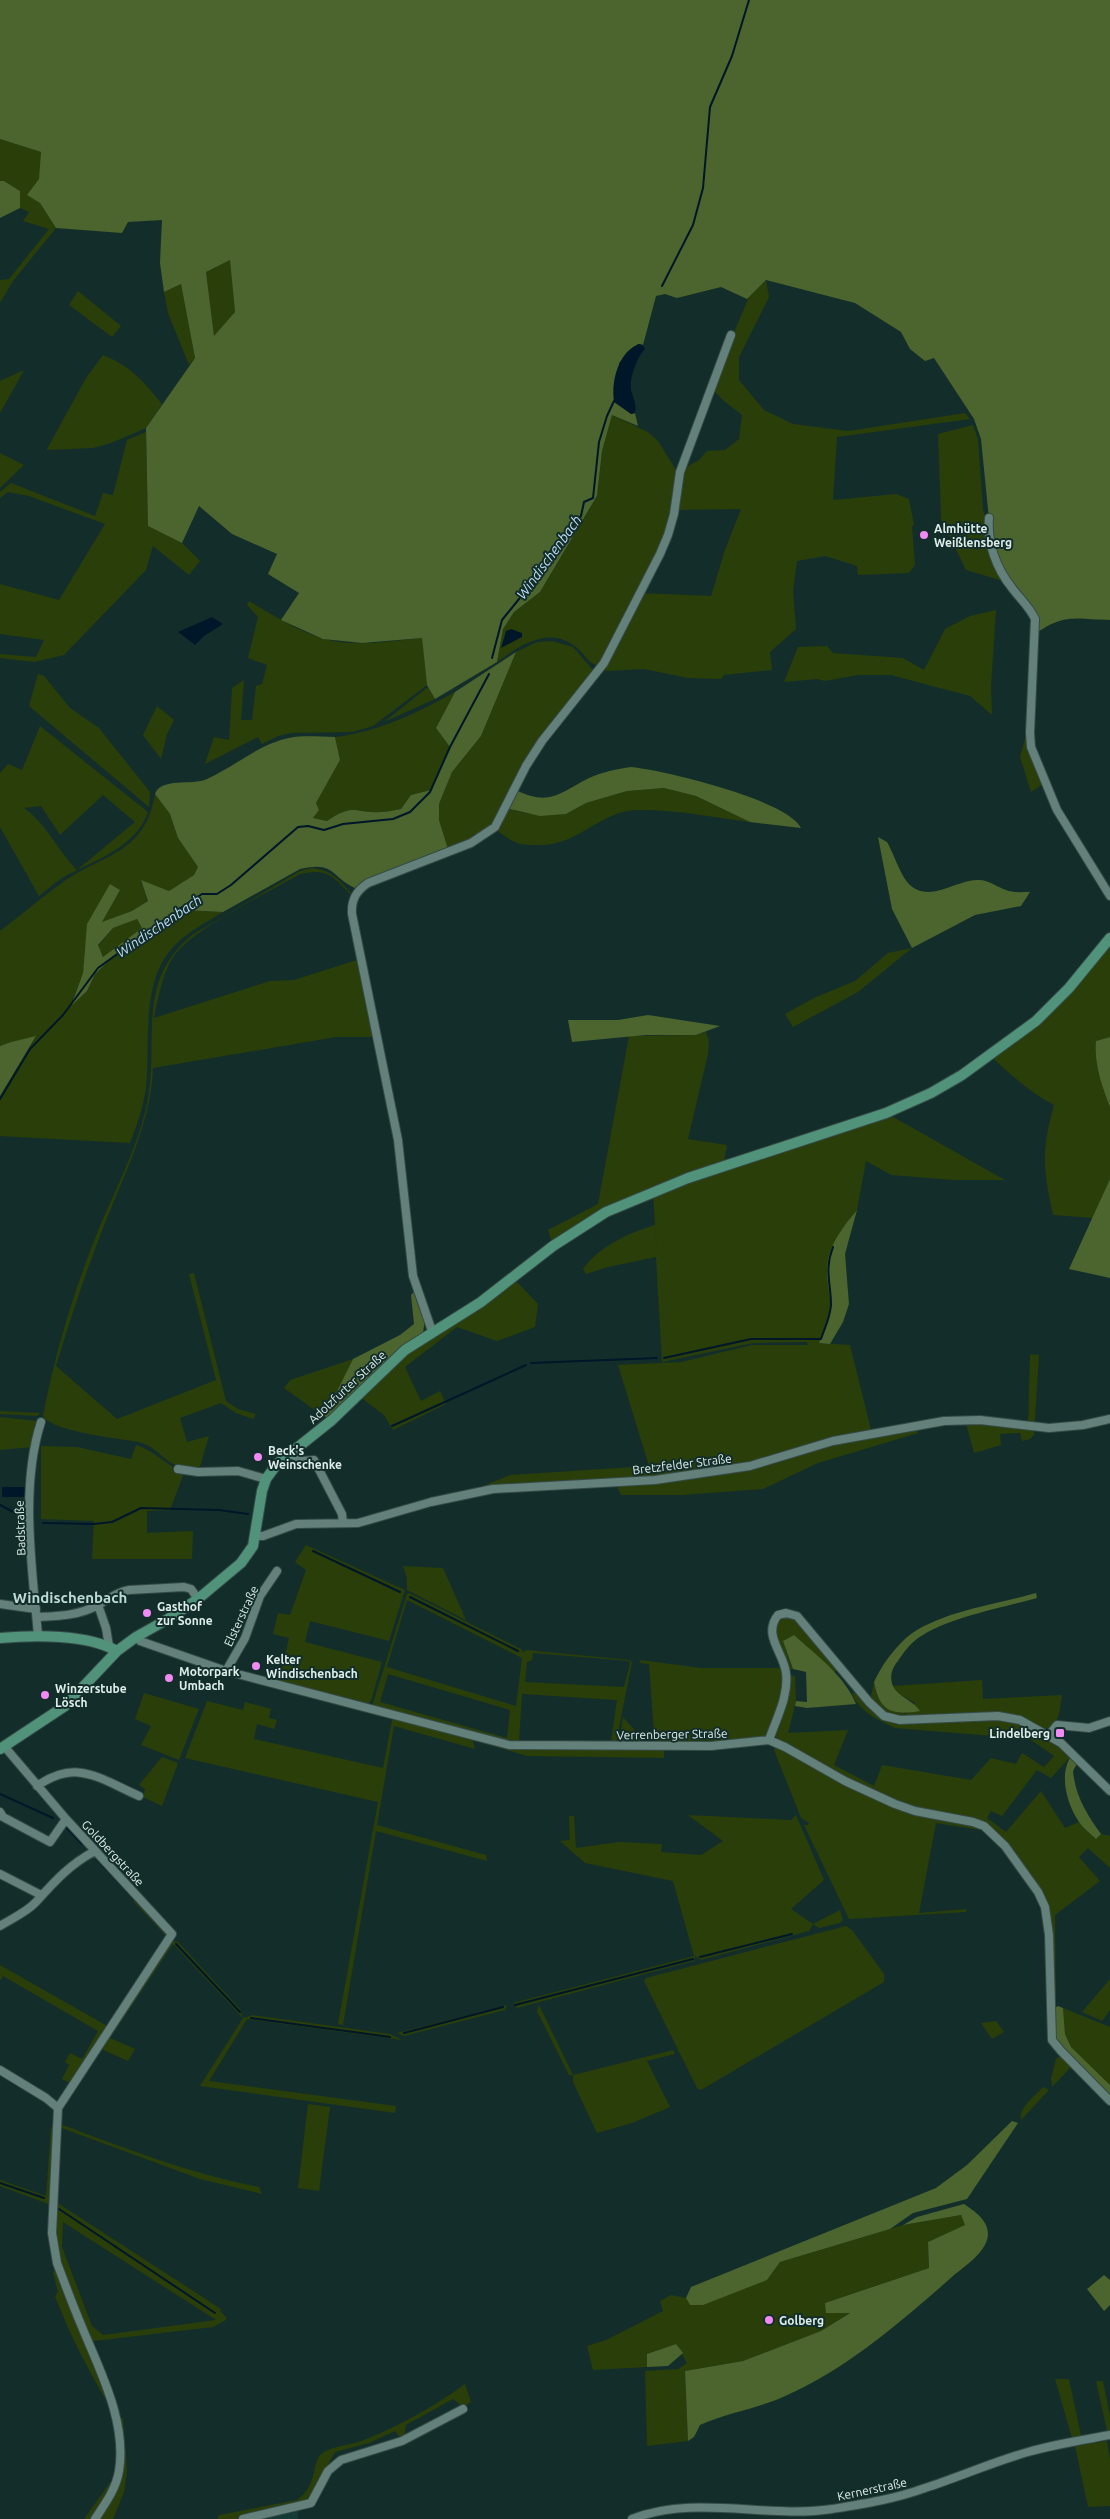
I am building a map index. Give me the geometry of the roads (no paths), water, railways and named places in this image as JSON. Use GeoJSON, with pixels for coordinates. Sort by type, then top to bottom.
{"type":"FeatureCollection","features":[{"type":"Feature","properties":{"kind":"main road","name":"Adolzfurter Straße"},"geometry":{"type":"LineString","coordinates":[[2,1748],[66,1706],[113,1648],[168,1619],[198,1599],[242,1564],[253,1546],[259,1504],[266,1478],[277,1464],[332,1420],[405,1350],[481,1302],[553,1246],[606,1212],[688,1178],[886,1113],[931,1093],[962,1075],[1036,1021],[1069,988],[1110,938]]}},
{"type":"Feature","properties":{"kind":"main road"},"geometry":{"type":"LineString","coordinates":[[0,1638],[38,1635],[113,1648]]}},
{"type":"Feature","properties":{"kind":"street"},"geometry":{"type":"LineString","coordinates":[[432,1332],[413,1276],[398,1140],[352,914],[353,900],[356,893],[368,883],[471,843],[496,827],[526,766],[542,741],[604,663],[660,554],[668,535],[680,472],[731,334]]}},
{"type":"Feature","properties":{"kind":"street"},"geometry":{"type":"LineString","coordinates":[[989,518],[988,535],[996,562],[1012,588],[1030,606],[1035,619],[1030,733],[1036,761],[1057,810],[1110,896]]}},
{"type":"Feature","properties":{"kind":"street","name":"Bretzfelder Straße"},"geometry":{"type":"LineString","coordinates":[[255,1536],[263,1536],[296,1524],[358,1523],[431,1502],[493,1489],[655,1480],[750,1466],[833,1441],[944,1422],[980,1420],[1049,1428],[1083,1425],[1110,1419]]}},
{"type":"Feature","properties":{"kind":"street","name":"Badstraße"},"geometry":{"type":"LineString","coordinates":[[38,1635],[30,1476],[35,1442],[41,1422]]}},
{"type":"Feature","properties":{"kind":"street"},"geometry":{"type":"LineString","coordinates":[[290,1453],[303,1461],[314,1460],[342,1514],[343,1523]]}},
{"type":"Feature","properties":{"kind":"street"},"geometry":{"type":"LineString","coordinates":[[178,1468],[198,1472],[238,1471],[266,1478]]}},
{"type":"Feature","properties":{"kind":"street","name":"Elsterstraße"},"geometry":{"type":"LineString","coordinates":[[226,1670],[245,1638],[260,1596],[277,1571]]}},
{"type":"Feature","properties":{"kind":"street"},"geometry":{"type":"LineString","coordinates":[[0,1604],[36,1613],[70,1616],[98,1606],[120,1592],[184,1587],[191,1589],[198,1599]]}},
{"type":"Feature","properties":{"kind":"street"},"geometry":{"type":"LineString","coordinates":[[98,1606],[113,1648]]}},
{"type":"Feature","properties":{"kind":"street"},"geometry":{"type":"LineString","coordinates":[[769,1740],[782,1703],[786,1672],[771,1634],[772,1626],[778,1615],[786,1613],[798,1616],[884,1716],[900,1720],[998,1716],[1020,1720],[1049,1735],[1073,1752],[1110,1791]]}},
{"type":"Feature","properties":{"kind":"street","name":"Verrenberger Straße"},"geometry":{"type":"LineString","coordinates":[[136,1637],[140,1641],[226,1670],[509,1745],[711,1746],[769,1740],[785,1746],[845,1781],[895,1804],[984,1826],[996,1836],[1028,1877],[1045,1907],[1049,1935],[1052,2040],[1062,2053],[1110,2102]]}},
{"type":"Feature","properties":{"kind":"street"},"geometry":{"type":"LineString","coordinates":[[1049,1735],[1057,1725],[1089,1728],[1110,1721]]}},
{"type":"Feature","properties":{"kind":"street","name":"Goldbergstraße"},"geometry":{"type":"LineString","coordinates":[[2,1748],[172,1934],[58,2108]]}},
{"type":"Feature","properties":{"kind":"street"},"geometry":{"type":"LineString","coordinates":[[37,1786],[57,1774],[80,1772],[139,1796]]}},
{"type":"Feature","properties":{"kind":"street"},"geometry":{"type":"LineString","coordinates":[[0,1812],[3,1817],[50,1842],[66,1819]]}},
{"type":"Feature","properties":{"kind":"street"},"geometry":{"type":"LineString","coordinates":[[0,1926],[35,1902],[79,1859],[95,1851]]}},
{"type":"Feature","properties":{"kind":"street"},"geometry":{"type":"LineString","coordinates":[[0,1874],[41,1895]]}},
{"type":"Feature","properties":{"kind":"street"},"geometry":{"type":"LineString","coordinates":[[0,2070],[46,2098],[58,2108],[52,2233],[54,2249],[57,2263],[103,2378],[115,2416],[119,2442],[119,2470],[115,2484],[96,2519]]}},
{"type":"Feature","properties":{"kind":"street"},"geometry":{"type":"LineString","coordinates":[[243,2519],[311,2504],[328,2471],[341,2460],[402,2442],[463,2409]]}},
{"type":"Feature","properties":{"kind":"street","name":"Kernerstraße"},"geometry":{"type":"LineString","coordinates":[[632,2519],[671,2510],[701,2509],[787,2513],[829,2510],[865,2504],[923,2489],[1030,2451],[1110,2435]]}},
{"type":"Feature","properties":{"kind":"waterway","name":"Windischenbach"},"geometry":{"type":"LineString","coordinates":[[662,286],[693,225],[703,188],[710,107],[732,56],[749,0]]}},
{"type":"Feature","properties":{"kind":"waterway","name":"Windischenbach"},"geometry":{"type":"LineString","coordinates":[[492,658],[502,620],[532,583],[542,563],[554,546],[581,516],[584,502],[593,498],[599,442],[614,401]]}},
{"type":"Feature","properties":{"kind":"waterway","name":"Windischenbach"},"geometry":{"type":"LineString","coordinates":[[0,1099],[30,1049],[63,1015],[98,968],[179,909],[202,894],[217,894],[231,885],[298,827],[308,826],[324,830],[343,824],[393,819],[410,812],[430,792],[450,747],[489,674]]}},
{"type":"Feature","properties":{"kind":"waterway"},"geometry":{"type":"LineString","coordinates":[[664,1358],[751,1339],[821,1339],[831,1305],[828,1270],[833,1247]]}},
{"type":"Feature","properties":{"kind":"waterway"},"geometry":{"type":"LineString","coordinates":[[531,1363],[657,1358]]}},
{"type":"Feature","properties":{"kind":"waterway"},"geometry":{"type":"LineString","coordinates":[[392,1426],[526,1365]]}},
{"type":"Feature","properties":{"kind":"waterway"},"geometry":{"type":"LineString","coordinates":[[0,1505],[23,1517]]}},
{"type":"Feature","properties":{"kind":"waterway"},"geometry":{"type":"LineString","coordinates":[[43,1523],[94,1524],[112,1522],[141,1508],[219,1510],[248,1514]]}},
{"type":"Feature","properties":{"kind":"waterway"},"geometry":{"type":"LineString","coordinates":[[313,1551],[400,1592]]}},
{"type":"Feature","properties":{"kind":"waterway"},"geometry":{"type":"LineString","coordinates":[[410,1597],[518,1651]]}},
{"type":"Feature","properties":{"kind":"waterway"},"geometry":{"type":"LineString","coordinates":[[0,1794],[53,1818]]}},
{"type":"Feature","properties":{"kind":"waterway"},"geometry":{"type":"LineString","coordinates":[[67,1828],[82,1844]]}},
{"type":"Feature","properties":{"kind":"waterway"},"geometry":{"type":"LineString","coordinates":[[93,1855],[166,1933]]}},
{"type":"Feature","properties":{"kind":"waterway"},"geometry":{"type":"LineString","coordinates":[[700,1957],[792,1934]]}},
{"type":"Feature","properties":{"kind":"waterway"},"geometry":{"type":"LineString","coordinates":[[176,1944],[240,2012]]}},
{"type":"Feature","properties":{"kind":"waterway"},"geometry":{"type":"LineString","coordinates":[[515,2005],[693,1959]]}},
{"type":"Feature","properties":{"kind":"waterway"},"geometry":{"type":"LineString","coordinates":[[404,2033],[503,2007]]}},
{"type":"Feature","properties":{"kind":"waterway"},"geometry":{"type":"LineString","coordinates":[[251,2018],[390,2037]]}},
{"type":"Feature","properties":{"kind":"waterway"},"geometry":{"type":"LineString","coordinates":[[0,2183],[44,2198]]}},
{"type":"Feature","properties":{"kind":"waterway"},"geometry":{"type":"LineString","coordinates":[[59,2209],[215,2313]]}},
{"type":"Feature","properties":{"kind":"place","name":"Almhütte Weißlensberg"},"geometry":{"type":"Point","coordinates":[924,535]}},
{"type":"Feature","properties":{"kind":"place","name":"Beck's Weinschenke"},"geometry":{"type":"Point","coordinates":[258,1457]}},
{"type":"Feature","properties":{"kind":"place","name":"Gasthof zur Sonne"},"geometry":{"type":"Point","coordinates":[147,1613]}},
{"type":"Feature","properties":{"kind":"place","name":"Kelter Windischenbach"},"geometry":{"type":"Point","coordinates":[256,1666]}},
{"type":"Feature","properties":{"kind":"place","name":"Motorpark Umbach"},"geometry":{"type":"Point","coordinates":[169,1678]}},
{"type":"Feature","properties":{"kind":"place","name":"Winzerstube Lösch"},"geometry":{"type":"Point","coordinates":[45,1695]}},
{"type":"Feature","properties":{"kind":"place","name":"Lindelberg"},"geometry":{"type":"Point","coordinates":[1060,1733]}},
{"type":"Feature","properties":{"kind":"place","name":"Golberg"},"geometry":{"type":"Point","coordinates":[769,2320]}},
{"type":"Feature","properties":{"kind":"district","name":"Windischenbach"},"geometry":{"type":"Point","coordinates":[70,1597]}}]}
